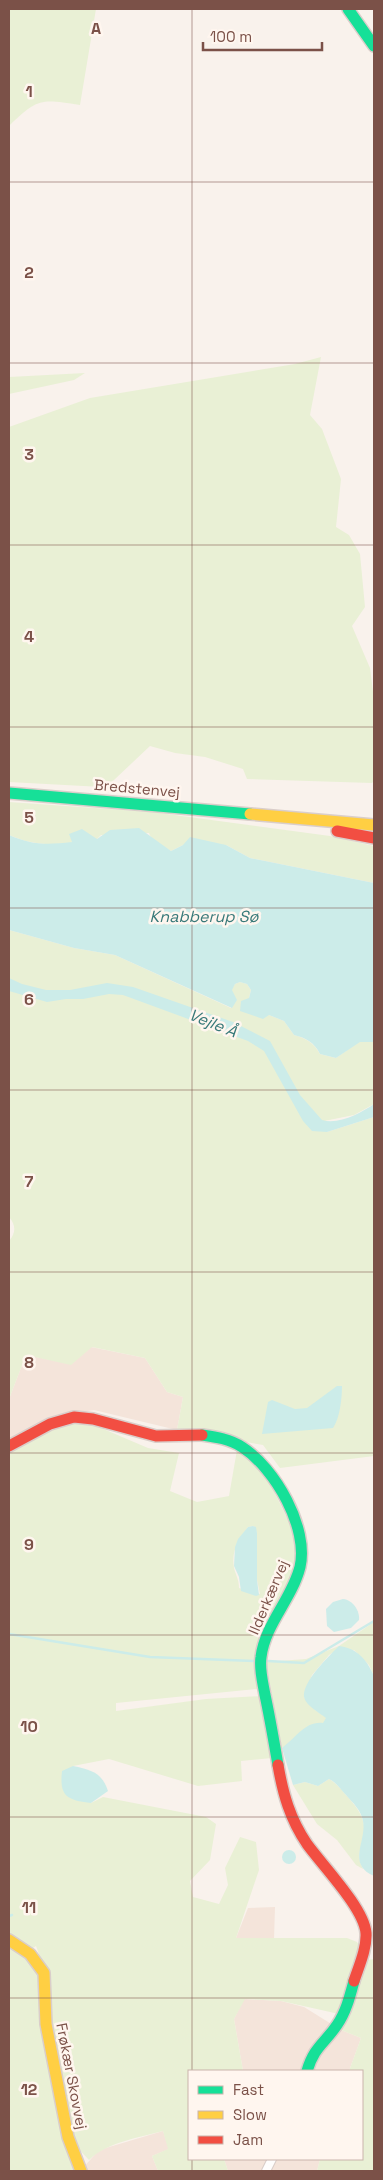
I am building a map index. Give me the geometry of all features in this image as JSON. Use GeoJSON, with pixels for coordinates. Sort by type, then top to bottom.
{"type":"FeatureCollection","features":[{"type":"Feature","properties":{"kind":"main road"},"geometry":{"type":"LineString","coordinates":[[348,9],[374,46]]}},
{"type":"Feature","properties":{"kind":"main road","name":"Bredstenvej"},"geometry":{"type":"LineString","coordinates":[[9,793],[122,801],[262,816],[374,825]]}},
{"type":"Feature","properties":{"kind":"main road","name":"Bredstenvej"},"geometry":{"type":"LineString","coordinates":[[262,816],[374,838]]}},
{"type":"Feature","properties":{"kind":"main road","name":"Ilderkærvej"},"geometry":{"type":"LineString","coordinates":[[9,1446],[49,1425],[73,1417],[91,1419],[153,1436],[189,1434],[228,1440],[250,1452],[264,1464],[280,1488],[298,1528],[302,1555],[283,1608],[267,1635],[261,1655],[262,1674],[284,1799],[306,1842],[361,1915],[366,1934],[362,1957],[345,2010],[336,2025],[312,2054],[307,2070]]}},
{"type":"Feature","properties":{"kind":"main road","name":"Frøkær Skovvej"},"geometry":{"type":"LineString","coordinates":[[9,1940],[30,1954],[40,1965],[44,1973],[46,1983],[46,2024],[68,2137],[81,2171]]}},
{"type":"Feature","properties":{"kind":"shaded area"},"geometry":{"type":"Polygon","coordinates":[[[91,1347],[145,1358],[167,1392],[183,1397],[177,1430],[94,1410],[59,1415],[9,1441],[9,1399],[26,1355],[71,1364],[91,1347]]]}},
{"type":"Feature","properties":{"kind":"shaded area"},"geometry":{"type":"Polygon","coordinates":[[[275,1907],[274,1940],[236,1938],[248,1908],[275,1907]]]}},
{"type":"Feature","properties":{"kind":"shaded area"},"geometry":{"type":"Polygon","coordinates":[[[244,1999],[281,2001],[304,2007],[341,2030],[361,2038],[349,2070],[243,2070],[234,2019],[244,1999]]]}},
{"type":"Feature","properties":{"kind":"shaded area"},"geometry":{"type":"Polygon","coordinates":[[[163,2131],[169,2149],[152,2156],[158,2171],[74,2171],[74,2169],[82,2169],[99,2150],[163,2131]]]}},
{"type":"Feature","properties":{"kind":"shaded area"},"geometry":{"type":"Polygon","coordinates":[[[224,2160],[320,2160],[317,2171],[228,2171],[224,2160]]]}},
{"type":"Feature","properties":{"kind":"green space"},"geometry":{"type":"Polygon","coordinates":[[[9,9],[96,9],[80,105],[56,102],[40,103],[27,110],[9,126],[9,9]]]}},
{"type":"Feature","properties":{"kind":"green space"},"geometry":{"type":"Polygon","coordinates":[[[321,357],[310,415],[322,429],[341,479],[336,527],[349,535],[360,554],[365,607],[352,626],[370,668],[374,700],[374,781],[372,783],[247,779],[243,769],[205,757],[175,753],[150,746],[114,780],[102,787],[9,782],[9,427],[90,398],[295,364],[321,357]]]}},
{"type":"Feature","properties":{"kind":"green space"},"geometry":{"type":"Polygon","coordinates":[[[85,373],[74,380],[9,394],[9,377],[85,373]]]}},
{"type":"Feature","properties":{"kind":"green space"},"geometry":{"type":"Polygon","coordinates":[[[9,802],[152,812],[330,836],[374,846],[374,883],[250,858],[226,845],[183,845],[171,851],[152,840],[149,833],[101,835],[97,839],[63,844],[31,842],[9,835],[9,802]]]}},
{"type":"Feature","properties":{"kind":"green space"},"geometry":{"type":"Polygon","coordinates":[[[9,930],[74,948],[115,955],[231,1008],[231,990],[235,984],[240,982],[247,984],[251,990],[249,998],[269,1015],[284,1021],[294,1035],[309,1042],[320,1054],[336,1058],[360,1041],[374,1042],[374,1104],[354,1115],[324,1121],[327,1132],[374,1117],[374,1456],[280,1468],[263,1445],[177,1430],[183,1397],[167,1392],[145,1358],[92,1347],[71,1365],[26,1355],[9,1399],[9,1241],[14,1229],[9,1217],[9,930]]]}},
{"type":"Feature","properties":{"kind":"green space"},"geometry":{"type":"Polygon","coordinates":[[[71,1422],[87,1422],[148,1448],[179,1453],[170,1491],[197,1502],[229,1496],[237,1450],[250,1456],[263,1469],[292,1528],[298,1554],[257,1678],[257,1689],[116,1703],[116,1711],[206,1699],[262,1696],[272,1758],[241,1761],[242,1781],[198,1786],[109,1759],[73,1766],[91,1803],[103,1797],[206,1817],[216,1824],[210,1860],[190,1881],[193,1897],[219,1904],[228,1885],[225,1868],[240,1837],[256,1842],[259,1870],[236,1938],[347,1938],[357,1942],[360,1947],[339,2014],[281,2001],[245,1999],[234,2019],[243,2070],[188,2070],[188,2160],[224,2160],[228,2171],[158,2171],[152,2156],[168,2149],[163,2131],[114,2145],[89,2160],[72,2142],[49,2021],[51,1986],[36,1946],[30,1950],[11,1938],[9,1929],[9,1450],[60,1425],[71,1422]],[[254,1526],[248,1527],[239,1541],[233,1561],[239,1588],[260,1594],[257,1580],[257,1533],[254,1526]]]}},
{"type":"Feature","properties":{"kind":"green space"},"geometry":{"type":"Polygon","coordinates":[[[374,1622],[374,1676],[369,1665],[354,1650],[329,1655],[312,1675],[304,1697],[315,1710],[327,1718],[324,1723],[282,1748],[266,1662],[306,1659],[339,1646],[374,1622]]]}},
{"type":"Feature","properties":{"kind":"green space"},"geometry":{"type":"Polygon","coordinates":[[[329,1779],[350,1799],[362,1818],[364,1836],[359,1855],[363,1869],[356,1865],[337,1840],[317,1824],[293,1785],[305,1782],[318,1786],[329,1779]]]}},
{"type":"Feature","properties":{"kind":"green space"},"geometry":{"type":"Polygon","coordinates":[[[9,1945],[22,1952],[39,1969],[74,2171],[9,2171],[9,1945]]]}},
{"type":"Feature","properties":{"kind":"green space"},"geometry":{"type":"Polygon","coordinates":[[[374,1959],[374,2171],[317,2171],[320,2160],[363,2160],[363,2070],[349,2070],[361,2038],[341,2030],[354,1999],[366,1960],[374,1959]]]}},
{"type":"Feature","properties":{"kind":"water","name":"Knabberup Sø"},"geometry":{"type":"Polygon","coordinates":[[[139,828],[171,851],[183,845],[190,837],[226,845],[250,858],[374,883],[374,1042],[360,1042],[336,1058],[320,1054],[309,1041],[294,1035],[284,1021],[269,1015],[263,1019],[240,1011],[241,1001],[249,998],[251,990],[247,984],[240,982],[235,984],[232,990],[237,1000],[232,1008],[115,955],[74,948],[9,930],[9,835],[32,842],[54,844],[72,842],[69,834],[82,829],[97,839],[110,830],[139,828]]]}},
{"type":"Feature","properties":{"kind":"water","name":"Vejle Å"},"geometry":{"type":"Polygon","coordinates":[[[9,978],[22,984],[46,990],[70,990],[107,983],[133,987],[233,1022],[270,1041],[300,1095],[322,1120],[342,1120],[374,1104],[374,1117],[327,1132],[312,1131],[303,1121],[264,1051],[248,1041],[123,995],[109,994],[83,999],[47,1002],[9,991],[9,978]]]}},
{"type":"Feature","properties":{"kind":"water"},"geometry":{"type":"Polygon","coordinates":[[[337,1386],[342,1386],[342,1396],[339,1413],[333,1428],[262,1434],[268,1402],[272,1400],[295,1409],[307,1408],[337,1386]]]}},
{"type":"Feature","properties":{"kind":"water"},"geometry":{"type":"Polygon","coordinates":[[[248,1527],[256,1527],[257,1533],[257,1580],[259,1595],[256,1596],[241,1591],[239,1577],[234,1566],[235,1547],[238,1539],[248,1527]]]}},
{"type":"Feature","properties":{"kind":"water"},"geometry":{"type":"Polygon","coordinates":[[[343,1599],[350,1601],[355,1606],[359,1620],[351,1628],[334,1632],[327,1626],[326,1609],[333,1602],[343,1599]]]}},
{"type":"Feature","properties":{"kind":"water"},"geometry":{"type":"Polygon","coordinates":[[[339,1646],[351,1649],[361,1656],[374,1676],[374,1876],[366,1871],[359,1859],[363,1821],[356,1807],[336,1784],[329,1779],[318,1786],[305,1782],[293,1785],[282,1748],[306,1727],[323,1723],[326,1718],[307,1703],[304,1697],[305,1691],[307,1684],[317,1670],[339,1646]]]}},
{"type":"Feature","properties":{"kind":"water"},"geometry":{"type":"Polygon","coordinates":[[[73,1766],[95,1773],[103,1780],[108,1791],[91,1803],[67,1796],[62,1787],[62,1771],[73,1766]]]}},
{"type":"Feature","properties":{"kind":"water"},"geometry":{"type":"Polygon","coordinates":[[[286,1850],[292,1850],[296,1857],[292,1864],[286,1864],[282,1860],[282,1854],[286,1850]]]}},
{"type":"Feature","properties":{"kind":"waterway"},"geometry":{"type":"LineString","coordinates":[[268,1661],[304,1663],[374,1621]]}},
{"type":"Feature","properties":{"kind":"waterway"},"geometry":{"type":"LineString","coordinates":[[9,1634],[150,1657],[254,1661]]}},
{"type":"Feature","properties":{"kind":"traffic: fast"},"geometry":{"type":"LineString","coordinates":[[348,9],[374,46]]}},
{"type":"Feature","properties":{"kind":"traffic: fast"},"geometry":{"type":"LineString","coordinates":[[9,793],[250,814]]}},
{"type":"Feature","properties":{"kind":"traffic: fast"},"geometry":{"type":"LineString","coordinates":[[202,1435],[233,1442],[242,1447],[266,1469],[287,1500],[299,1535],[300,1567],[291,1590],[273,1622],[263,1645],[261,1662],[278,1765]]}},
{"type":"Feature","properties":{"kind":"traffic: fast"},"geometry":{"type":"LineString","coordinates":[[307,2070],[316,2051],[343,2015],[354,1981]]}},
{"type":"Feature","properties":{"kind":"traffic: slow"},"geometry":{"type":"LineString","coordinates":[[250,814],[374,825]]}},
{"type":"Feature","properties":{"kind":"traffic: slow"},"geometry":{"type":"LineString","coordinates":[[9,1940],[30,1954],[44,1973],[46,2024],[68,2137],[81,2171]]}},
{"type":"Feature","properties":{"kind":"traffic: jam"},"geometry":{"type":"LineString","coordinates":[[337,831],[374,838]]}},
{"type":"Feature","properties":{"kind":"traffic: jam"},"geometry":{"type":"LineString","coordinates":[[9,1446],[50,1424],[74,1417],[93,1419],[156,1436],[202,1435]]}},
{"type":"Feature","properties":{"kind":"traffic: jam"},"geometry":{"type":"LineString","coordinates":[[278,1765],[288,1806],[301,1835],[350,1899],[364,1923],[366,1933],[365,1945],[354,1981]]}}]}
